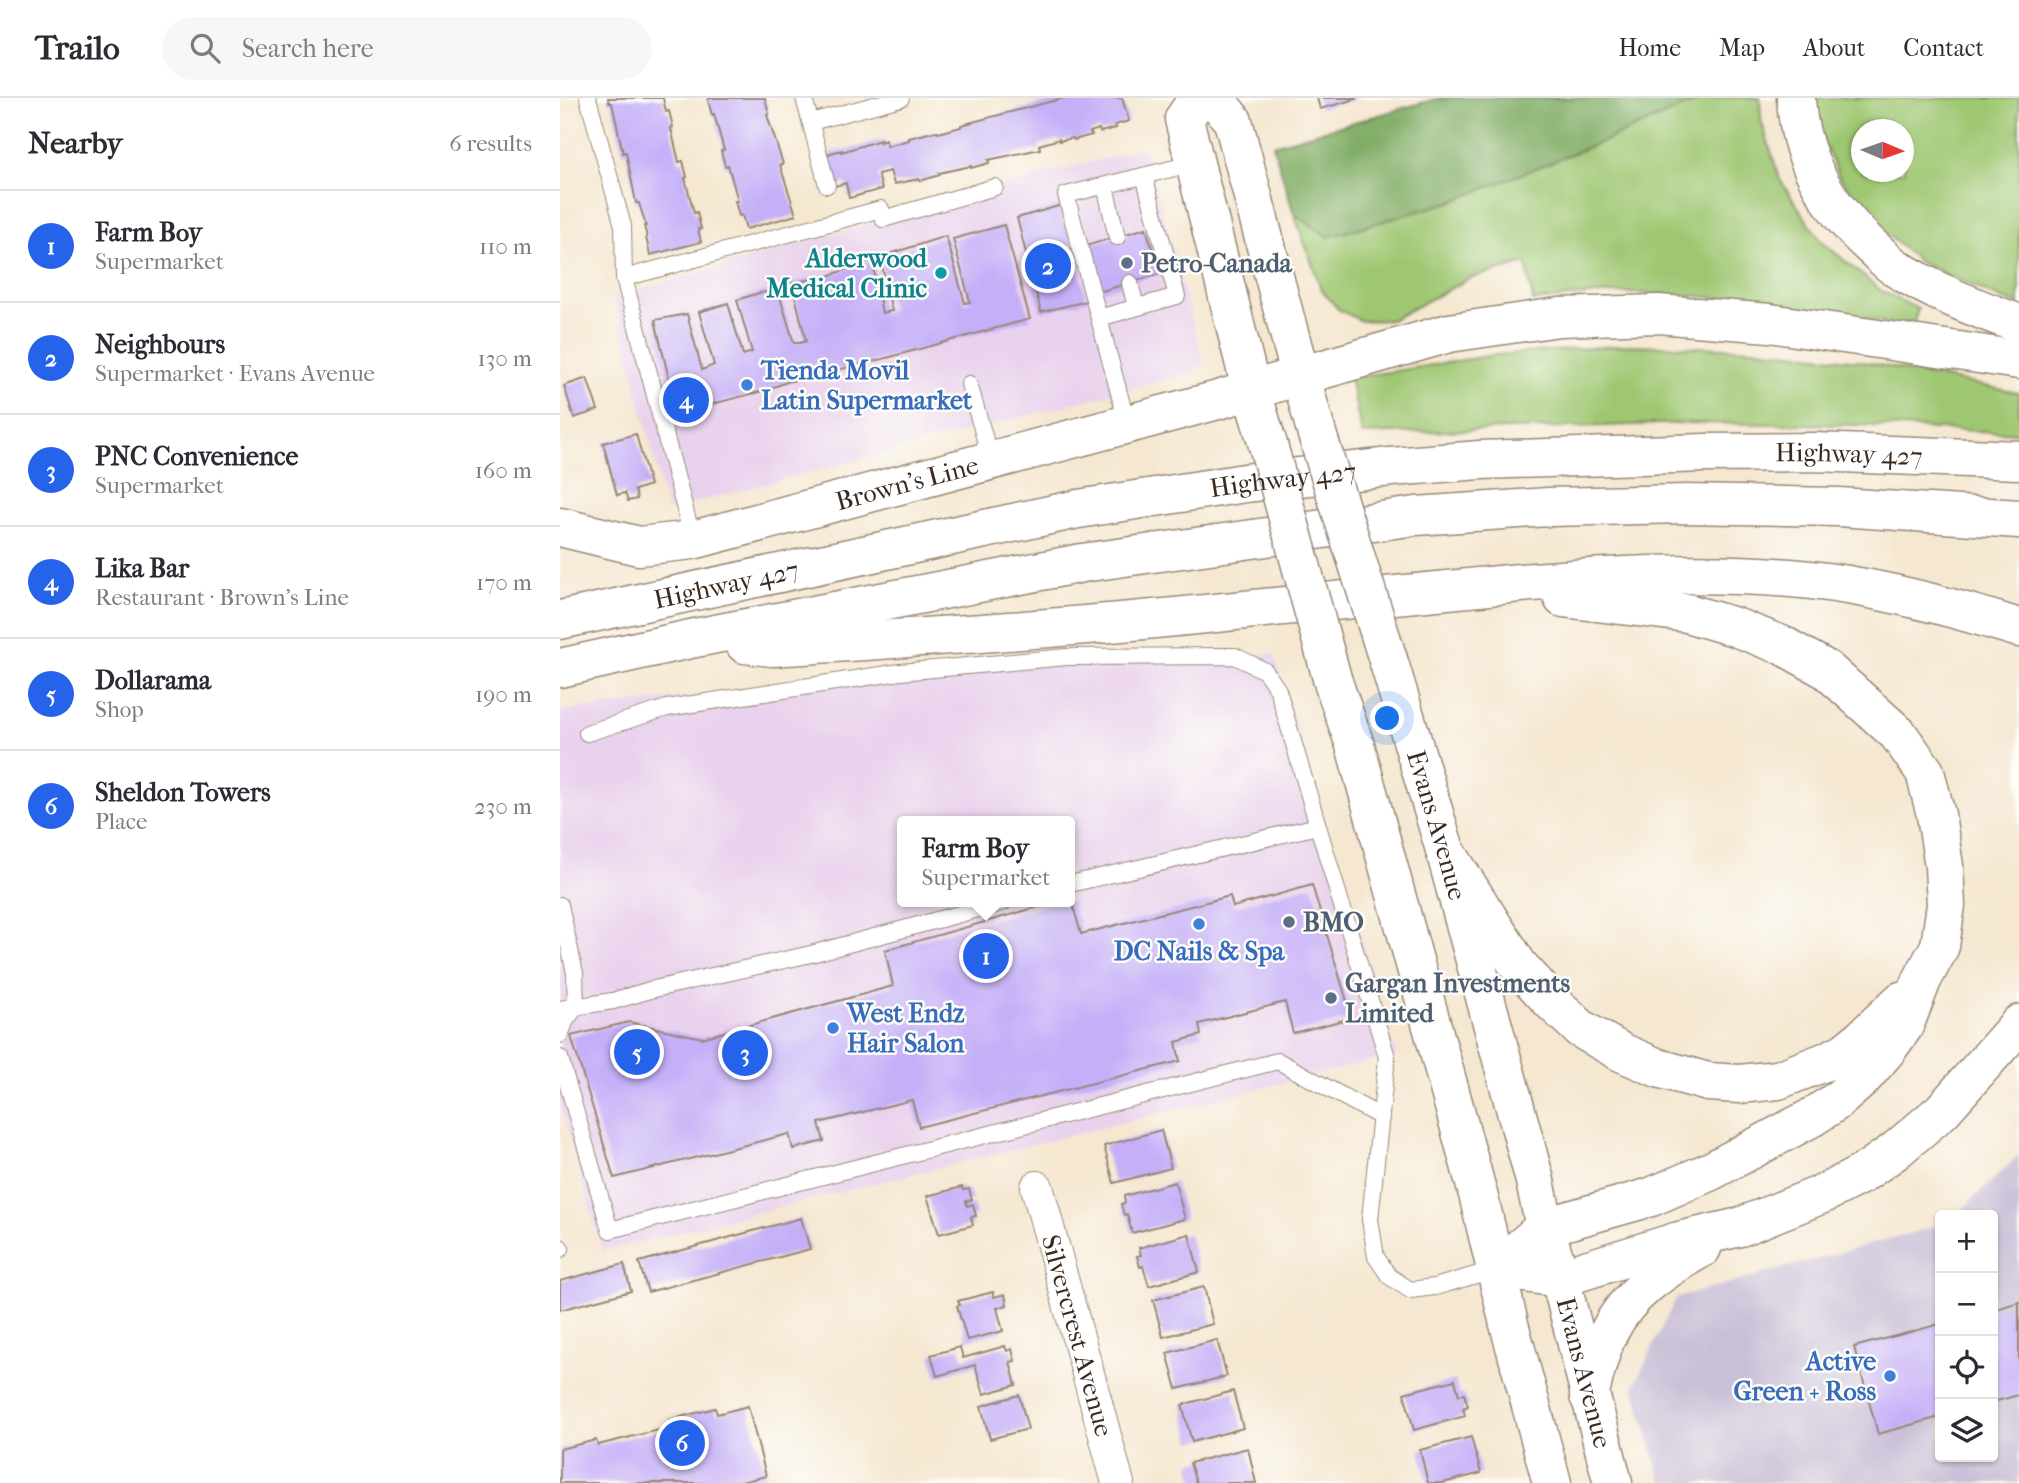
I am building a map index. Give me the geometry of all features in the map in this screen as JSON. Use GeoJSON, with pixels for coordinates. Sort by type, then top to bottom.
{"type":"FeatureCollection","features":[{"type":"Feature","properties":{"kind":"main road"},"geometry":{"type":"LineString","coordinates":[[1198,98],[1184,119],[1251,389],[1333,682],[1355,745],[1478,1194],[1552,1483]]}},
{"type":"Feature","properties":{"kind":"main road","name":"Evans Avenue"},"geometry":{"type":"LineString","coordinates":[[1214,98],[1233,121],[1300,376],[1391,666],[1445,850],[1534,1177],[1613,1483]]}},
{"type":"Feature","properties":{"kind":"main road"},"geometry":{"type":"LineString","coordinates":[[1796,98],[1803,145],[1822,189],[1851,228],[1894,267],[1945,295],[2019,324]]}},
{"type":"Feature","properties":{"kind":"main road","name":"Brown's Line"},"geometry":{"type":"LineString","coordinates":[[560,527],[639,546],[693,540],[1300,376],[1449,333],[1559,317],[1658,314],[1770,323],[2019,360]]}},
{"type":"Feature","properties":{"kind":"main road","name":"Highway 427"},"geometry":{"type":"LineString","coordinates":[[560,620],[1078,509],[1245,483],[1494,459],[1815,452],[2019,460]]}},
{"type":"Feature","properties":{"kind":"main road","name":"Highway 427"},"geometry":{"type":"LineString","coordinates":[[560,667],[1082,563],[1416,516],[1548,507],[1688,505],[1839,507],[2019,519]]}},
{"type":"Feature","properties":{"kind":"main road"},"geometry":{"type":"LineString","coordinates":[[695,638],[772,647],[1103,625],[1587,578],[1721,574],[1846,585],[1954,607],[2019,628]]}},
{"type":"Feature","properties":{"kind":"main road"},"geometry":{"type":"LineString","coordinates":[[1456,589],[1584,600],[1687,614],[1735,627],[1784,646],[1827,670],[1898,734],[1925,772],[1936,815],[1944,866],[1946,905],[1940,946],[1922,980],[1904,1026],[1862,1079],[1837,1101],[1811,1118],[1712,1171],[1651,1197],[1545,1227],[1496,1269]]}},
{"type":"Feature","properties":{"kind":"main road"},"geometry":{"type":"LineString","coordinates":[[1445,850],[1518,965],[1550,1000],[1581,1029],[1621,1052],[1671,1072],[1708,1082],[1740,1084],[1778,1080],[1844,1052],[1922,980]]}},
{"type":"Feature","properties":{"kind":"main road"},"geometry":{"type":"LineString","coordinates":[[1589,1396],[1601,1353],[1619,1315],[1631,1299],[1665,1269],[1740,1227],[1825,1193],[1863,1174],[1895,1152],[1942,1111],[2019,1024]]}},
{"type":"Feature","properties":{"kind":"main road"},"geometry":{"type":"LineString","coordinates":[[1496,1269],[1560,1279],[1678,1241],[1740,1227]]}},
{"type":"Feature","properties":{"kind":"street","name":"Silvercrest Avenue"},"geometry":{"type":"LineString","coordinates":[[1037,1186],[1112,1482]]}},
{"type":"Feature","properties":{"kind":"lane"},"geometry":{"type":"LineString","coordinates":[[588,98],[623,226],[625,278],[693,540]]}},
{"type":"Feature","properties":{"kind":"lane"},"geometry":{"type":"LineString","coordinates":[[804,98],[827,185]]}},
{"type":"Feature","properties":{"kind":"lane"},"geometry":{"type":"LineString","coordinates":[[811,122],[901,98]]}},
{"type":"Feature","properties":{"kind":"lane"},"geometry":{"type":"LineString","coordinates":[[1127,423],[1066,195],[1195,163]]}},
{"type":"Feature","properties":{"kind":"lane"},"geometry":{"type":"LineString","coordinates":[[1099,318],[1177,296],[1144,176]]}},
{"type":"Feature","properties":{"kind":"lane"},"geometry":{"type":"LineString","coordinates":[[1105,186],[1117,237]]}},
{"type":"Feature","properties":{"kind":"lane"},"geometry":{"type":"LineString","coordinates":[[625,278],[881,209],[883,219],[995,187]]}},
{"type":"Feature","properties":{"kind":"lane"},"geometry":{"type":"LineString","coordinates":[[1130,283],[1136,307]]}},
{"type":"Feature","properties":{"kind":"lane"},"geometry":{"type":"LineString","coordinates":[[969,384],[991,460]]}},
{"type":"Feature","properties":{"kind":"lane"},"geometry":{"type":"LineString","coordinates":[[587,733],[667,708],[900,672],[1066,657],[1235,656],[1265,671],[1278,690],[1387,1057],[1370,1219],[1376,1257],[1389,1276],[1410,1290],[1435,1287],[1496,1269]]}},
{"type":"Feature","properties":{"kind":"lane"},"geometry":{"type":"LineString","coordinates":[[1075,883],[1318,825]]}},
{"type":"Feature","properties":{"kind":"lane"},"geometry":{"type":"LineString","coordinates":[[560,905],[575,973],[575,988],[560,1035]]}},
{"type":"Feature","properties":{"kind":"lane"},"geometry":{"type":"LineString","coordinates":[[568,1008],[613,1001],[650,990],[811,954],[985,907]]}},
{"type":"Feature","properties":{"kind":"lane"},"geometry":{"type":"LineString","coordinates":[[560,1058],[610,1230],[1278,1061],[1381,1117]]}},
{"type":"Feature","properties":{"kind":"shaded area"},"geometry":{"type":"Polygon","coordinates":[[[1145,148],[1204,364],[1193,372],[667,510],[614,297],[1004,185],[1145,148]]]}},
{"type":"Feature","properties":{"kind":"shaded area"},"geometry":{"type":"Polygon","coordinates":[[[1274,654],[1397,1058],[1387,1057],[602,1251],[560,1103],[560,711],[941,668],[1274,654]]]}},
{"type":"Feature","properties":{"kind":"shaded area"},"geometry":{"type":"Polygon","coordinates":[[[2019,1155],[2019,1483],[1662,1483],[1634,1386],[1676,1298],[1935,1226],[1935,1462],[1998,1462],[1998,1210],[1961,1210],[2019,1155]]]}},
{"type":"Feature","properties":{"kind":"green space"},"geometry":{"type":"Polygon","coordinates":[[[1439,98],[1704,98],[1453,201],[1329,237],[1294,214],[1273,145],[1439,98]]]}},
{"type":"Feature","properties":{"kind":"green space"},"geometry":{"type":"Polygon","coordinates":[[[1704,98],[1760,98],[1761,120],[1780,180],[1821,241],[1880,290],[1918,309],[1912,328],[1807,309],[1701,296],[1617,293],[1533,301],[1526,263],[1470,278],[1391,320],[1362,321],[1339,310],[1322,291],[1294,214],[1329,237],[1453,201],[1704,98]]]}},
{"type":"Feature","properties":{"kind":"green space"},"geometry":{"type":"Polygon","coordinates":[[[1815,98],[2019,98],[2019,305],[1919,262],[1878,226],[1840,178],[1823,141],[1815,98]]]}},
{"type":"Feature","properties":{"kind":"green space"},"geometry":{"type":"Polygon","coordinates":[[[1629,345],[1757,349],[1860,361],[2019,393],[2019,433],[1858,425],[1689,423],[1362,434],[1350,378],[1495,355],[1629,345]]]}},
{"type":"Feature","properties":{"kind":"building"},"geometry":{"type":"Polygon","coordinates":[[[608,98],[663,98],[673,127],[671,128],[679,162],[683,161],[694,213],[697,212],[701,242],[650,255],[646,226],[639,203],[636,203],[626,152],[623,153],[612,103],[609,103],[608,98]]]}},
{"type":"Feature","properties":{"kind":"building"},"geometry":{"type":"Polygon","coordinates":[[[765,98],[769,114],[767,115],[783,164],[780,165],[796,215],[746,229],[742,215],[739,216],[735,201],[738,201],[728,165],[725,166],[721,151],[724,150],[714,114],[712,115],[708,100],[765,98]]]}},
{"type":"Feature","properties":{"kind":"building"},"geometry":{"type":"Polygon","coordinates":[[[1064,98],[1122,98],[1129,121],[1115,125],[1116,128],[1090,132],[1092,135],[1074,140],[1059,139],[1039,145],[1040,149],[988,160],[989,163],[971,168],[939,173],[940,175],[920,181],[919,179],[894,184],[890,171],[878,174],[882,189],[849,198],[846,183],[831,187],[823,156],[827,154],[880,140],[886,140],[887,146],[1064,98]]]}},
{"type":"Feature","properties":{"kind":"building"},"geometry":{"type":"Polygon","coordinates":[[[1317,98],[1356,98],[1356,99],[1320,109],[1317,98]]]}},
{"type":"Feature","properties":{"kind":"building"},"geometry":{"type":"Polygon","coordinates":[[[1062,205],[1087,301],[1041,312],[1017,218],[1062,205]]]}},
{"type":"Feature","properties":{"kind":"building"},"geometry":{"type":"Polygon","coordinates":[[[1004,225],[1030,319],[677,413],[655,320],[687,314],[702,370],[714,365],[699,312],[728,303],[743,355],[752,352],[737,300],[778,290],[794,343],[800,343],[806,341],[792,283],[831,275],[872,260],[882,313],[892,311],[880,257],[946,236],[965,303],[970,302],[953,239],[1004,225]]]}},
{"type":"Feature","properties":{"kind":"building"},"geometry":{"type":"Polygon","coordinates":[[[1146,228],[1160,274],[1095,293],[1082,247],[1146,228]]]}},
{"type":"Feature","properties":{"kind":"building"},"geometry":{"type":"Polygon","coordinates":[[[587,378],[598,410],[574,418],[564,386],[587,378]]]}},
{"type":"Feature","properties":{"kind":"building"},"geometry":{"type":"Polygon","coordinates":[[[636,434],[650,485],[635,490],[637,499],[628,501],[625,493],[617,495],[603,443],[636,434]]]}},
{"type":"Feature","properties":{"kind":"building"},"geometry":{"type":"Polygon","coordinates":[[[1312,885],[1352,1018],[1293,1033],[1285,1002],[1199,1024],[1201,1035],[1176,1042],[1180,1061],[919,1127],[912,1100],[819,1123],[824,1141],[793,1149],[789,1134],[614,1178],[571,1036],[629,1022],[702,1038],[893,986],[885,950],[1038,907],[1073,907],[1081,934],[1230,896],[1233,907],[1312,885]]]}},
{"type":"Feature","properties":{"kind":"building"},"geometry":{"type":"Polygon","coordinates":[[[1161,1130],[1171,1168],[1114,1183],[1104,1146],[1161,1130]]]}},
{"type":"Feature","properties":{"kind":"building"},"geometry":{"type":"Polygon","coordinates":[[[1175,1182],[1185,1219],[1132,1233],[1121,1204],[1125,1203],[1124,1196],[1175,1182]]]}},
{"type":"Feature","properties":{"kind":"building"},"geometry":{"type":"Polygon","coordinates":[[[962,1187],[963,1190],[969,1189],[972,1200],[966,1201],[967,1206],[973,1204],[976,1216],[971,1217],[973,1225],[939,1234],[927,1196],[962,1187]]]}},
{"type":"Feature","properties":{"kind":"building"},"geometry":{"type":"Polygon","coordinates":[[[801,1218],[810,1249],[648,1292],[639,1262],[801,1218]]]}},
{"type":"Feature","properties":{"kind":"building"},"geometry":{"type":"Polygon","coordinates":[[[1189,1234],[1199,1272],[1149,1286],[1137,1256],[1141,1255],[1139,1248],[1189,1234]]]}},
{"type":"Feature","properties":{"kind":"building"},"geometry":{"type":"Polygon","coordinates":[[[624,1264],[631,1291],[560,1310],[560,1281],[624,1264]]]}},
{"type":"Feature","properties":{"kind":"building"},"geometry":{"type":"Polygon","coordinates":[[[1204,1287],[1213,1324],[1163,1337],[1153,1300],[1204,1287]]]}},
{"type":"Feature","properties":{"kind":"building"},"geometry":{"type":"Polygon","coordinates":[[[993,1292],[994,1297],[1005,1294],[1007,1305],[997,1308],[1003,1331],[967,1340],[958,1301],[993,1292]]]}},
{"type":"Feature","properties":{"kind":"building"},"geometry":{"type":"Polygon","coordinates":[[[2019,1302],[2019,1395],[1998,1401],[1998,1336],[1998,1308],[2019,1302]]]}},
{"type":"Feature","properties":{"kind":"building"},"geometry":{"type":"Polygon","coordinates":[[[1935,1325],[1935,1418],[1878,1434],[1854,1347],[1935,1325]]]}},
{"type":"Feature","properties":{"kind":"building"},"geometry":{"type":"Polygon","coordinates":[[[1217,1340],[1227,1376],[1177,1389],[1167,1353],[1217,1340]]]}},
{"type":"Feature","properties":{"kind":"building"},"geometry":{"type":"Polygon","coordinates":[[[1005,1346],[1007,1351],[1012,1349],[1015,1361],[1010,1362],[1016,1385],[984,1394],[975,1365],[937,1376],[931,1355],[960,1347],[963,1358],[1005,1346]]]}},
{"type":"Feature","properties":{"kind":"building"},"geometry":{"type":"Polygon","coordinates":[[[1455,1380],[1459,1395],[1464,1394],[1468,1406],[1463,1408],[1465,1416],[1414,1430],[1404,1393],[1455,1380]]]}},
{"type":"Feature","properties":{"kind":"building"},"geometry":{"type":"Polygon","coordinates":[[[1233,1391],[1243,1428],[1192,1442],[1182,1405],[1233,1391]]]}},
{"type":"Feature","properties":{"kind":"building"},"geometry":{"type":"Polygon","coordinates":[[[1019,1395],[1028,1429],[990,1439],[981,1406],[1019,1395]]]}},
{"type":"Feature","properties":{"kind":"building"},"geometry":{"type":"Polygon","coordinates":[[[748,1406],[766,1476],[737,1483],[560,1483],[560,1449],[596,1440],[598,1445],[671,1427],[669,1420],[715,1408],[717,1414],[748,1406]]]}},
{"type":"Feature","properties":{"kind":"building"},"geometry":{"type":"Polygon","coordinates":[[[1471,1437],[1481,1473],[1443,1483],[1428,1483],[1420,1450],[1471,1437]]]}},
{"type":"Feature","properties":{"kind":"building"},"geometry":{"type":"Polygon","coordinates":[[[1248,1448],[1256,1483],[1196,1483],[1190,1463],[1248,1448]]]}},
{"type":"Feature","properties":{"kind":"place","name":"Petro-Canada"},"geometry":{"type":"Point","coordinates":[1127,263]}},
{"type":"Feature","properties":{"kind":"place","name":"Neighbours"},"geometry":{"type":"Point","coordinates":[1048,266]}},
{"type":"Feature","properties":{"kind":"place","name":"Alderwood Medical Clinic"},"geometry":{"type":"Point","coordinates":[941,273]}},
{"type":"Feature","properties":{"kind":"place","name":"Tienda Movil Latin Supermarket"},"geometry":{"type":"Point","coordinates":[747,385]}},
{"type":"Feature","properties":{"kind":"place","name":"Lika Bar"},"geometry":{"type":"Point","coordinates":[686,400]}},
{"type":"Feature","properties":{"kind":"place","name":"BMO"},"geometry":{"type":"Point","coordinates":[1289,922]}},
{"type":"Feature","properties":{"kind":"place","name":"DC Nails & Spa"},"geometry":{"type":"Point","coordinates":[1199,924]}},
{"type":"Feature","properties":{"kind":"place","name":"Farm Boy"},"geometry":{"type":"Point","coordinates":[986,956]}},
{"type":"Feature","properties":{"kind":"place","name":"Gargan Investments Limited"},"geometry":{"type":"Point","coordinates":[1331,998]}},
{"type":"Feature","properties":{"kind":"place","name":"West Endz Hair Salon"},"geometry":{"type":"Point","coordinates":[833,1028]}},
{"type":"Feature","properties":{"kind":"place","name":"Dollarama"},"geometry":{"type":"Point","coordinates":[637,1052]}},
{"type":"Feature","properties":{"kind":"place","name":"PNC Convenience"},"geometry":{"type":"Point","coordinates":[745,1053]}},
{"type":"Feature","properties":{"kind":"place","name":"Active Green + Ross"},"geometry":{"type":"Point","coordinates":[1890,1376]}},
{"type":"Feature","properties":{"kind":"place","name":"Sheldon Towers"},"geometry":{"type":"Point","coordinates":[682,1443]}}]}
